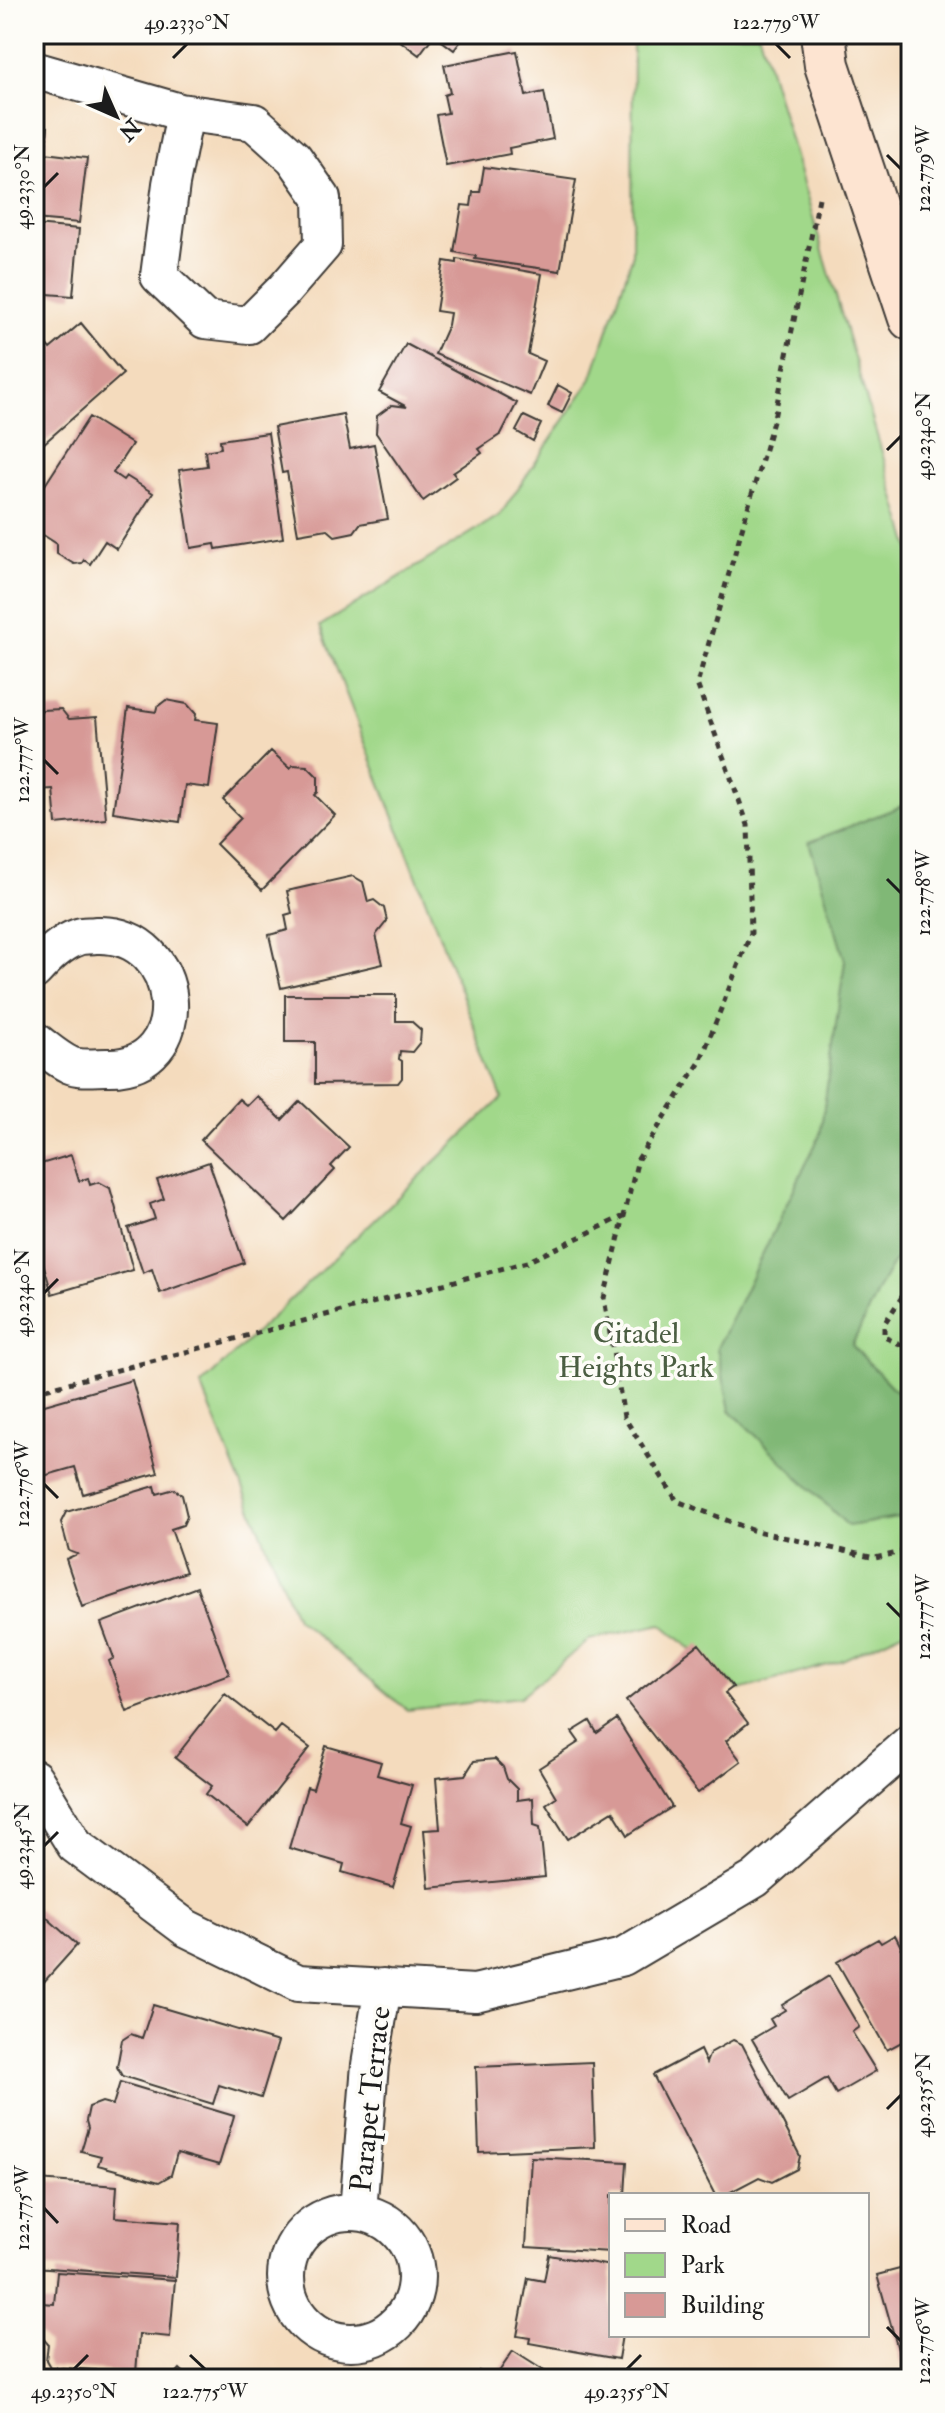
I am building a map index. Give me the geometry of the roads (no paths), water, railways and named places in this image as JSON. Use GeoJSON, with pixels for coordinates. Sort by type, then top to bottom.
{"type":"FeatureCollection","features":[{"type":"Feature","properties":{"kind":"street"},"geometry":{"type":"LineString","coordinates":[[823,34],[827,65],[911,318]]}},
{"type":"Feature","properties":{"kind":"street"},"geometry":{"type":"LineString","coordinates":[[34,70],[180,112],[254,122],[294,158],[322,198],[323,245],[249,325],[205,320],[159,276],[171,184],[184,119],[180,112]]}},
{"type":"Feature","properties":{"kind":"street"},"geometry":{"type":"LineString","coordinates":[[34,971],[52,952],[79,936],[124,937],[146,950],[162,972],[170,1005],[166,1031],[149,1056],[123,1068],[71,1066],[34,1040]]}},
{"type":"Feature","properties":{"kind":"street"},"geometry":{"type":"LineString","coordinates":[[34,1778],[75,1845],[186,1928],[298,1983],[475,1993],[623,1957],[755,1879],[911,1742]]}},
{"type":"Feature","properties":{"kind":"street","name":"Parapet Terrace"},"geometry":{"type":"LineString","coordinates":[[358,2211],[370,2065],[383,1987]]}},
{"type":"Feature","properties":{"kind":"park label","name":"Citadel Heights Park"},"geometry":{"type":"Point","coordinates":[636,1350]}}]}
